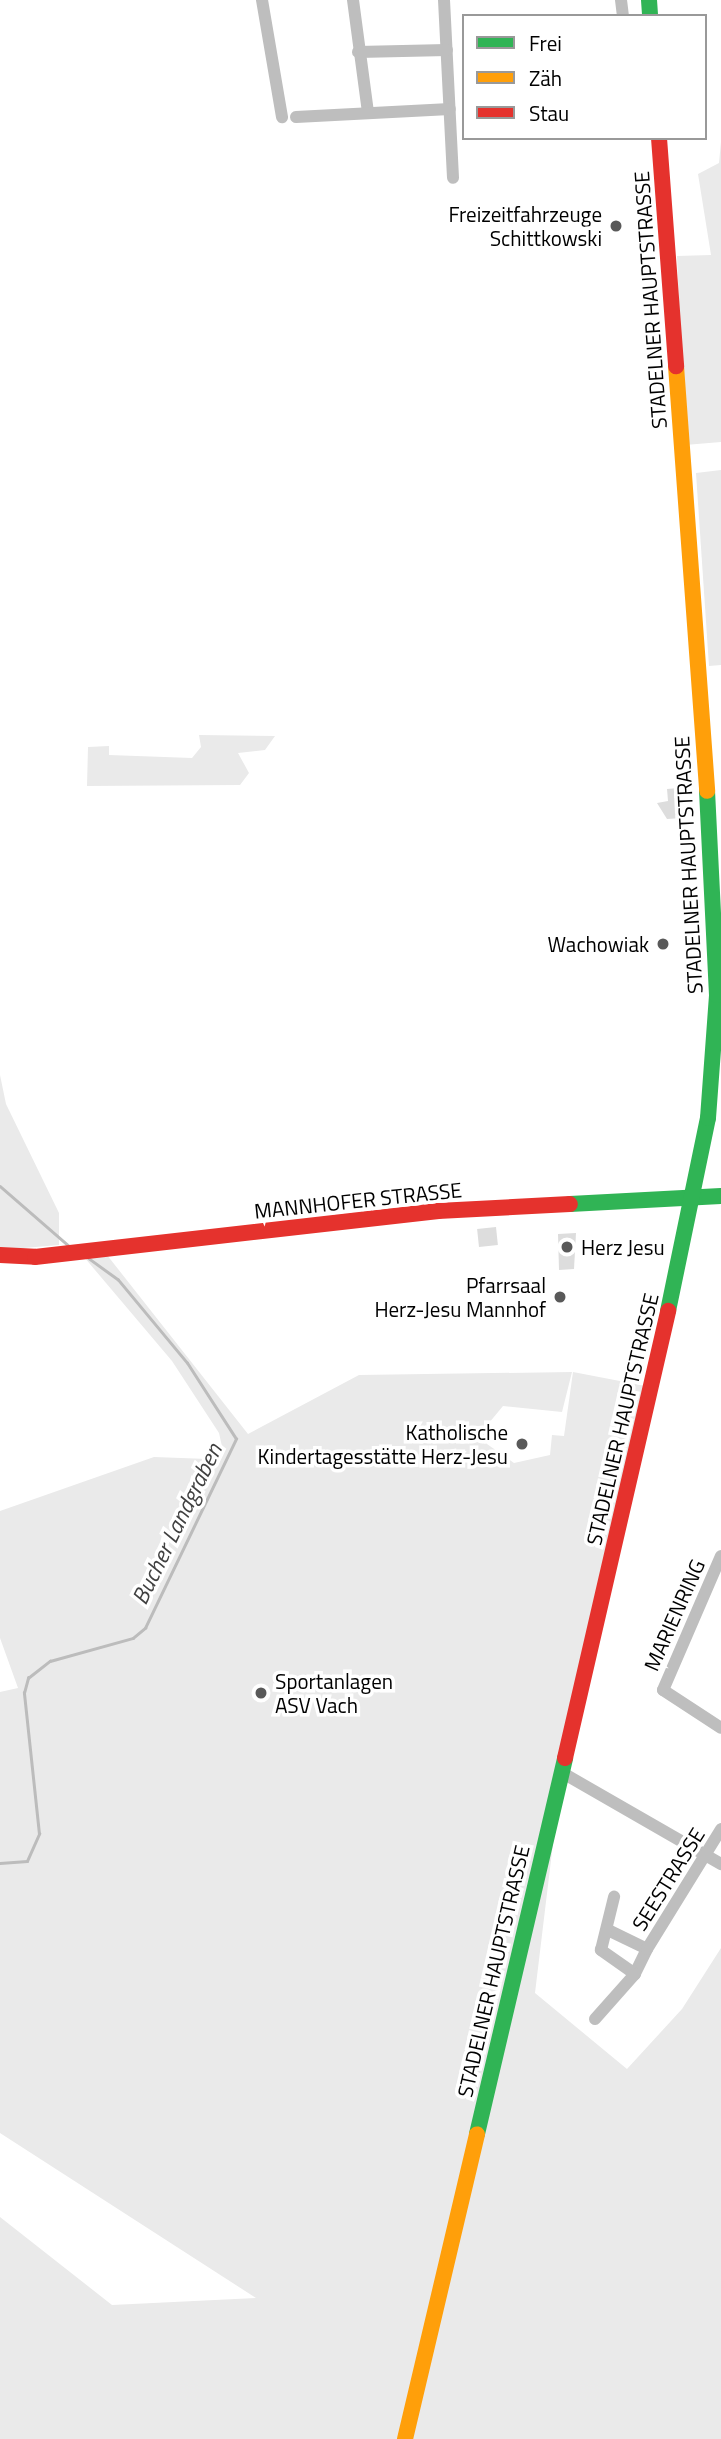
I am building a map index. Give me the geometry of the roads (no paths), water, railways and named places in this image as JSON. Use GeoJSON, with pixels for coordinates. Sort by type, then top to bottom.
{"type":"FeatureCollection","features":[{"type":"Feature","properties":{"kind":"main road","name":"STADELNER HAUPTSTRASSE"},"geometry":{"type":"LineString","coordinates":[[405,2439],[694,1196],[713,1062],[717,931],[659,140]]}},
{"type":"Feature","properties":{"kind":"main road","name":"MANNHOFER STRASSE"},"geometry":{"type":"LineString","coordinates":[[0,1255],[57,1255],[439,1211],[721,1196]]}},
{"type":"Feature","properties":{"kind":"street"},"geometry":{"type":"LineString","coordinates":[[262,0],[289,117],[450,109]]}},
{"type":"Feature","properties":{"kind":"street"},"geometry":{"type":"LineString","coordinates":[[353,0],[368,113]]}},
{"type":"Feature","properties":{"kind":"street"},"geometry":{"type":"LineString","coordinates":[[444,0],[453,178]]}},
{"type":"Feature","properties":{"kind":"street"},"geometry":{"type":"LineString","coordinates":[[358,52],[447,50]]}},
{"type":"Feature","properties":{"kind":"street","name":"MARIENRING"},"geometry":{"type":"LineString","coordinates":[[721,1556],[663,1690],[721,1728]]}},
{"type":"Feature","properties":{"kind":"street"},"geometry":{"type":"LineString","coordinates":[[561,1772],[721,1864]]}},
{"type":"Feature","properties":{"kind":"street","name":"SEESTRASSE"},"geometry":{"type":"LineString","coordinates":[[594,2019],[635,1974],[647,1949],[721,1829]]}},
{"type":"Feature","properties":{"kind":"street","name":"SEESTRASSE"},"geometry":{"type":"LineString","coordinates":[[614,1897],[610,1931],[601,1950],[635,1974]]}},
{"type":"Feature","properties":{"kind":"street","name":"SEESTRASSE"},"geometry":{"type":"LineString","coordinates":[[610,1931],[647,1949]]}},
{"type":"Feature","properties":{"kind":"waterway","name":"Bucher Landgraben"},"geometry":{"type":"LineString","coordinates":[[0,1186],[69,1246]]}},
{"type":"Feature","properties":{"kind":"waterway","name":"Bucher Landgraben"},"geometry":{"type":"LineString","coordinates":[[0,1863],[27,1861],[39,1834],[24,1693],[28,1678],[50,1661],[133,1638],[145,1628],[236,1439],[187,1363],[118,1280],[89,1259]]}},
{"type":"Feature","properties":{"kind":"place","name":"Freizeitfahrzeuge Schittkowski"},"geometry":{"type":"Point","coordinates":[616,226]}},
{"type":"Feature","properties":{"kind":"place","name":"Wachowiak"},"geometry":{"type":"Point","coordinates":[663,944]}},
{"type":"Feature","properties":{"kind":"place","name":"Herz Jesu"},"geometry":{"type":"Point","coordinates":[567,1247]}},
{"type":"Feature","properties":{"kind":"place","name":"Pfarrsaal Herz-Jesu Mannhof"},"geometry":{"type":"Point","coordinates":[560,1297]}},
{"type":"Feature","properties":{"kind":"place","name":"Katholische Kindertagesstätte Herz-Jesu"},"geometry":{"type":"Point","coordinates":[522,1444]}},
{"type":"Feature","properties":{"kind":"place","name":"Sportanlagen ASV Vach"},"geometry":{"type":"Point","coordinates":[261,1693]}}]}
